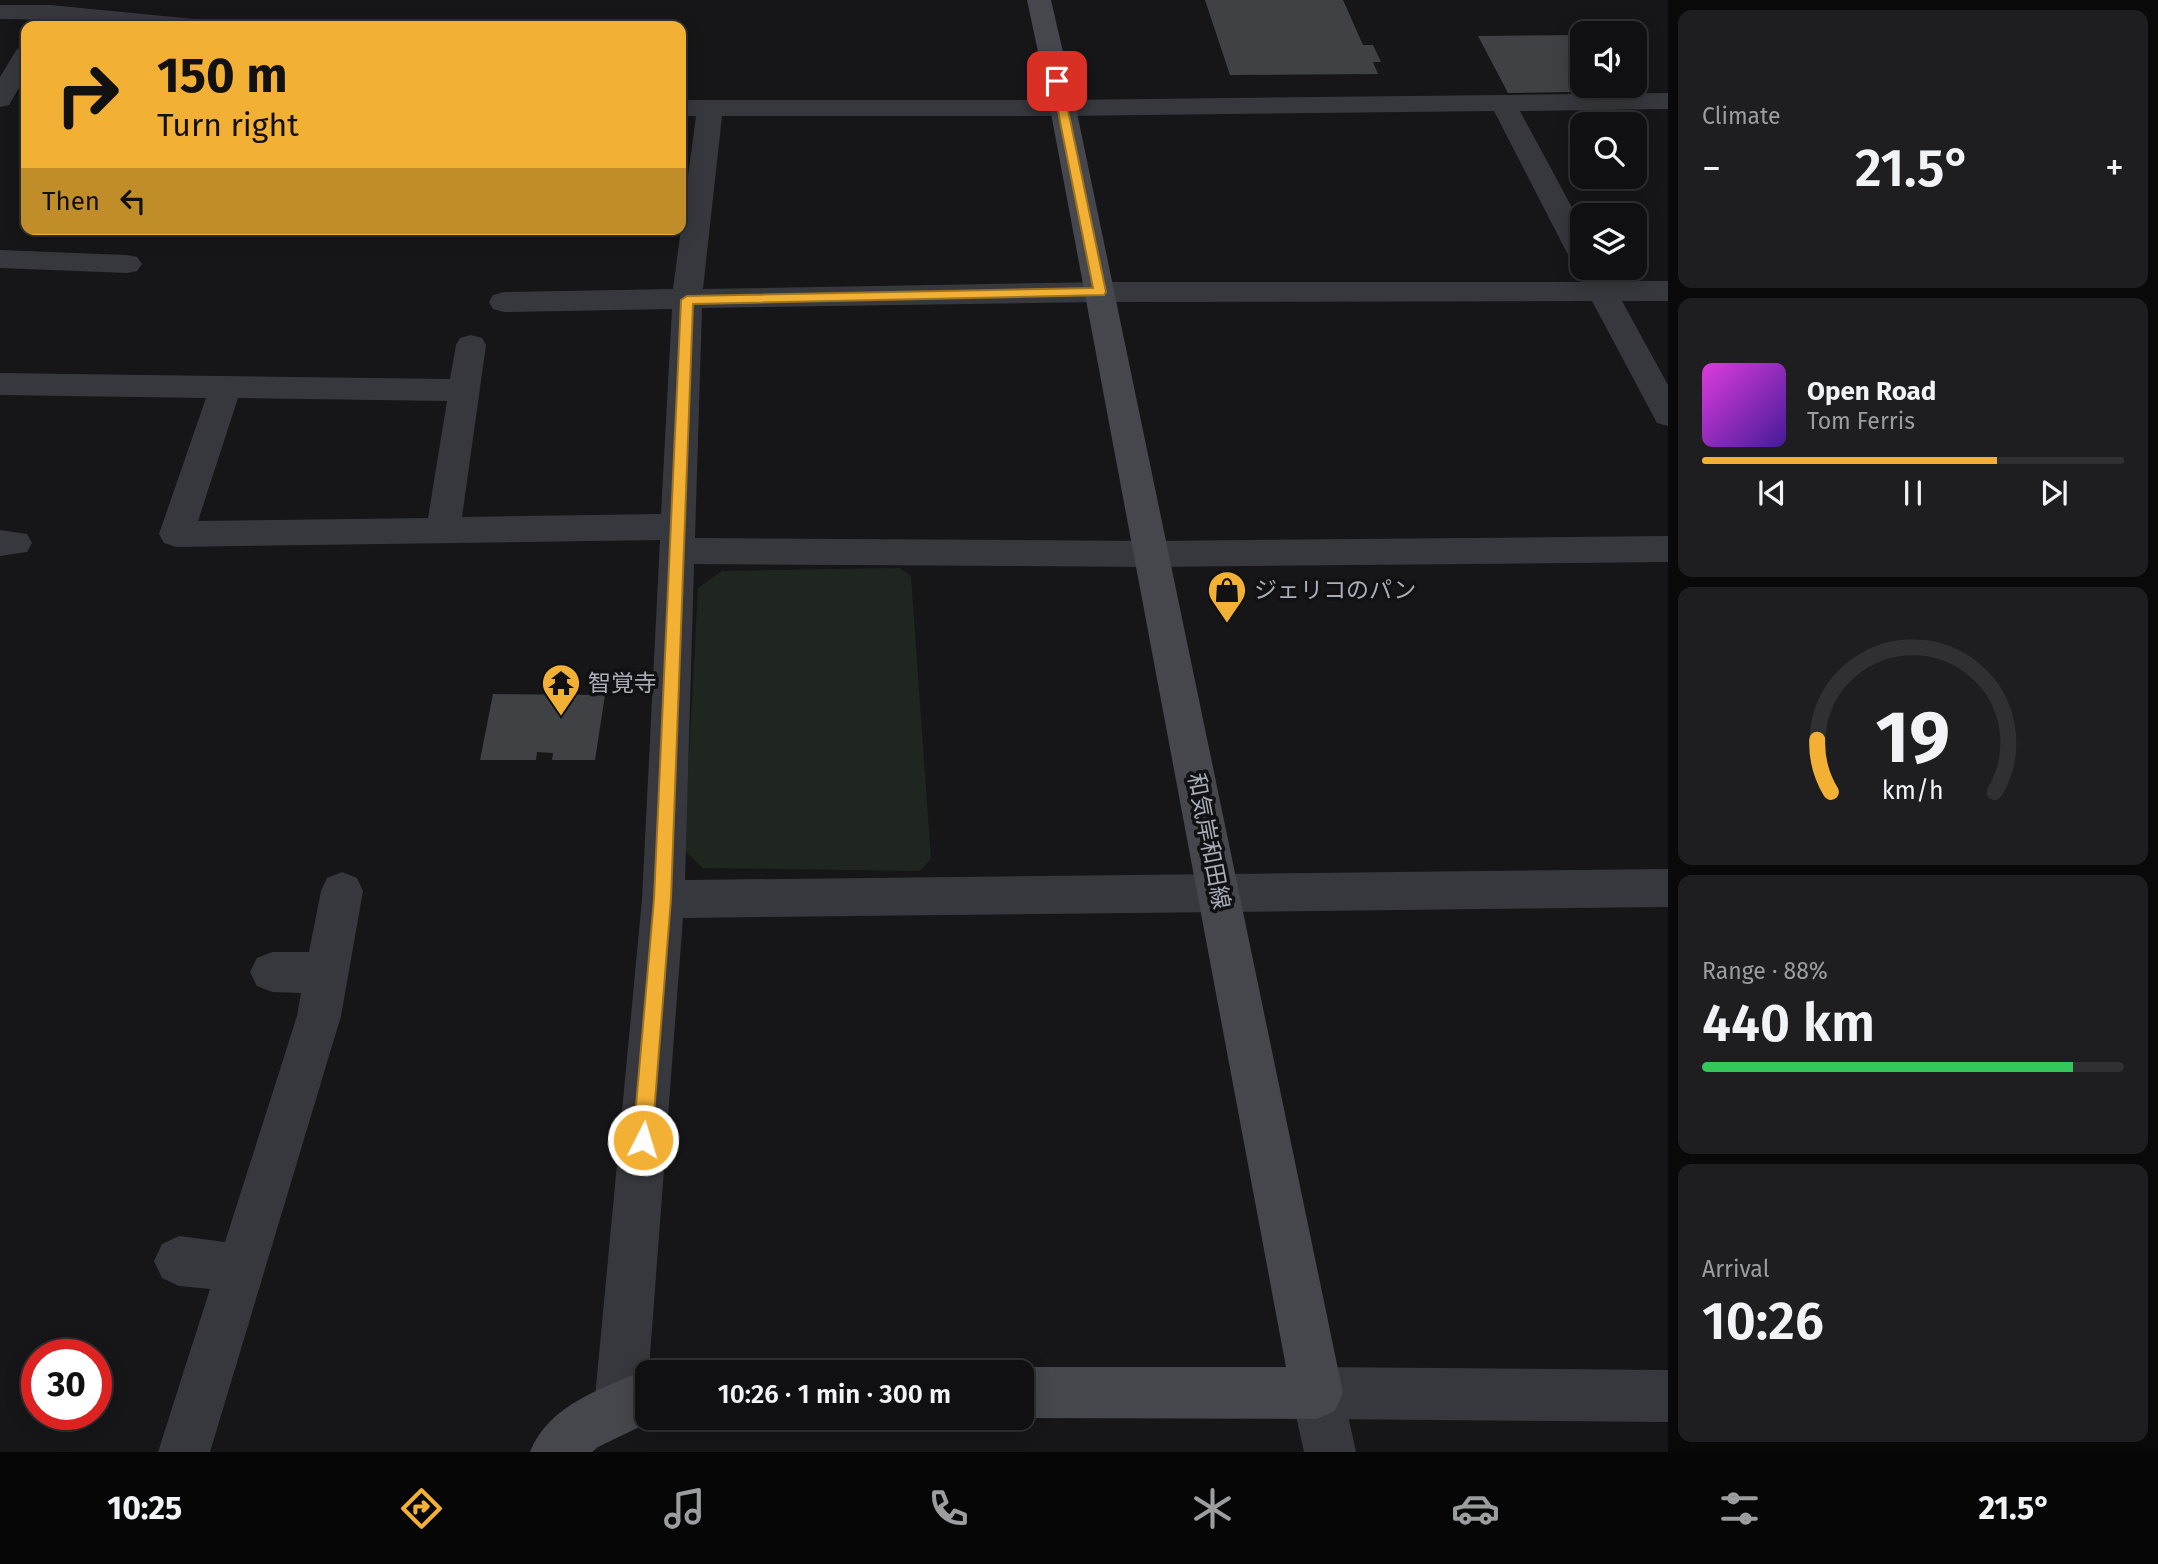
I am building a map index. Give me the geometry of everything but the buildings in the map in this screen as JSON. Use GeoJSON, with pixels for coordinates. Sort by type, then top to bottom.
{"type":"FeatureCollection","features":[{"type":"Feature","properties":{"kind":"main road","name":"和気岸和田線"},"geometry":{"type":"LineString","coordinates":[[1039,0],[1100,292],[1317,1393]]}},
{"type":"Feature","properties":{"kind":"main road"},"geometry":{"type":"LineString","coordinates":[[1034,1393],[1317,1393]]}},
{"type":"Feature","properties":{"kind":"main road"},"geometry":{"type":"LineString","coordinates":[[556,1452],[579,1429],[634,1402]]}},
{"type":"Feature","properties":{"kind":"street"},"geometry":{"type":"LineString","coordinates":[[0,12],[51,13],[139,21]]}},
{"type":"Feature","properties":{"kind":"street"},"geometry":{"type":"LineString","coordinates":[[21,63],[0,100],[21,102]]}},
{"type":"Feature","properties":{"kind":"street"},"geometry":{"type":"LineString","coordinates":[[634,1402],[663,899],[695,108],[1668,101]]}},
{"type":"Feature","properties":{"kind":"street"},"geometry":{"type":"LineString","coordinates":[[1502,102],[1570,230]]}},
{"type":"Feature","properties":{"kind":"street"},"geometry":{"type":"LineString","coordinates":[[0,259],[127,264]]}},
{"type":"Feature","properties":{"kind":"street"},"geometry":{"type":"LineString","coordinates":[[1596,280],[1668,415]]}},
{"type":"Feature","properties":{"kind":"street"},"geometry":{"type":"LineString","coordinates":[[504,302],[1596,280],[1668,291]]}},
{"type":"Feature","properties":{"kind":"street"},"geometry":{"type":"LineString","coordinates":[[443,532],[471,345]]}},
{"type":"Feature","properties":{"kind":"street"},"geometry":{"type":"LineString","coordinates":[[0,384],[465,390]]}},
{"type":"Feature","properties":{"kind":"street"},"geometry":{"type":"LineString","coordinates":[[226,387],[176,534],[443,532],[1152,554],[1668,549]]}},
{"type":"Feature","properties":{"kind":"street"},"geometry":{"type":"LineString","coordinates":[[663,899],[1668,888]]}},
{"type":"Feature","properties":{"kind":"street"},"geometry":{"type":"LineString","coordinates":[[184,1452],[319,1016],[342,891]]}},
{"type":"Feature","properties":{"kind":"street"},"geometry":{"type":"LineString","coordinates":[[272,972],[327,973]]}},
{"type":"Feature","properties":{"kind":"street"},"geometry":{"type":"LineString","coordinates":[[179,1261],[241,1268]]}},
{"type":"Feature","properties":{"kind":"street"},"geometry":{"type":"LineString","coordinates":[[1330,1452],[1317,1393],[1668,1396]]}},
{"type":"Feature","properties":{"kind":"shaded area"},"geometry":{"type":"Polygon","coordinates":[[[900,568],[911,576],[931,859],[920,871],[703,868],[684,850],[698,588],[722,571],[900,568]]]}},
{"type":"Feature","properties":{"kind":"place","name":"ジェリコのパン"},"geometry":{"type":"Point","coordinates":[1227,624]}},
{"type":"Feature","properties":{"kind":"place","name":"智覚寺"},"geometry":{"type":"Point","coordinates":[561,717]}},
{"type":"Feature","properties":{"kind":"route"},"geometry":{"type":"LineString","coordinates":[[643,1140],[663,899],[687,300],[1100,292],[1057,81]]}}]}
